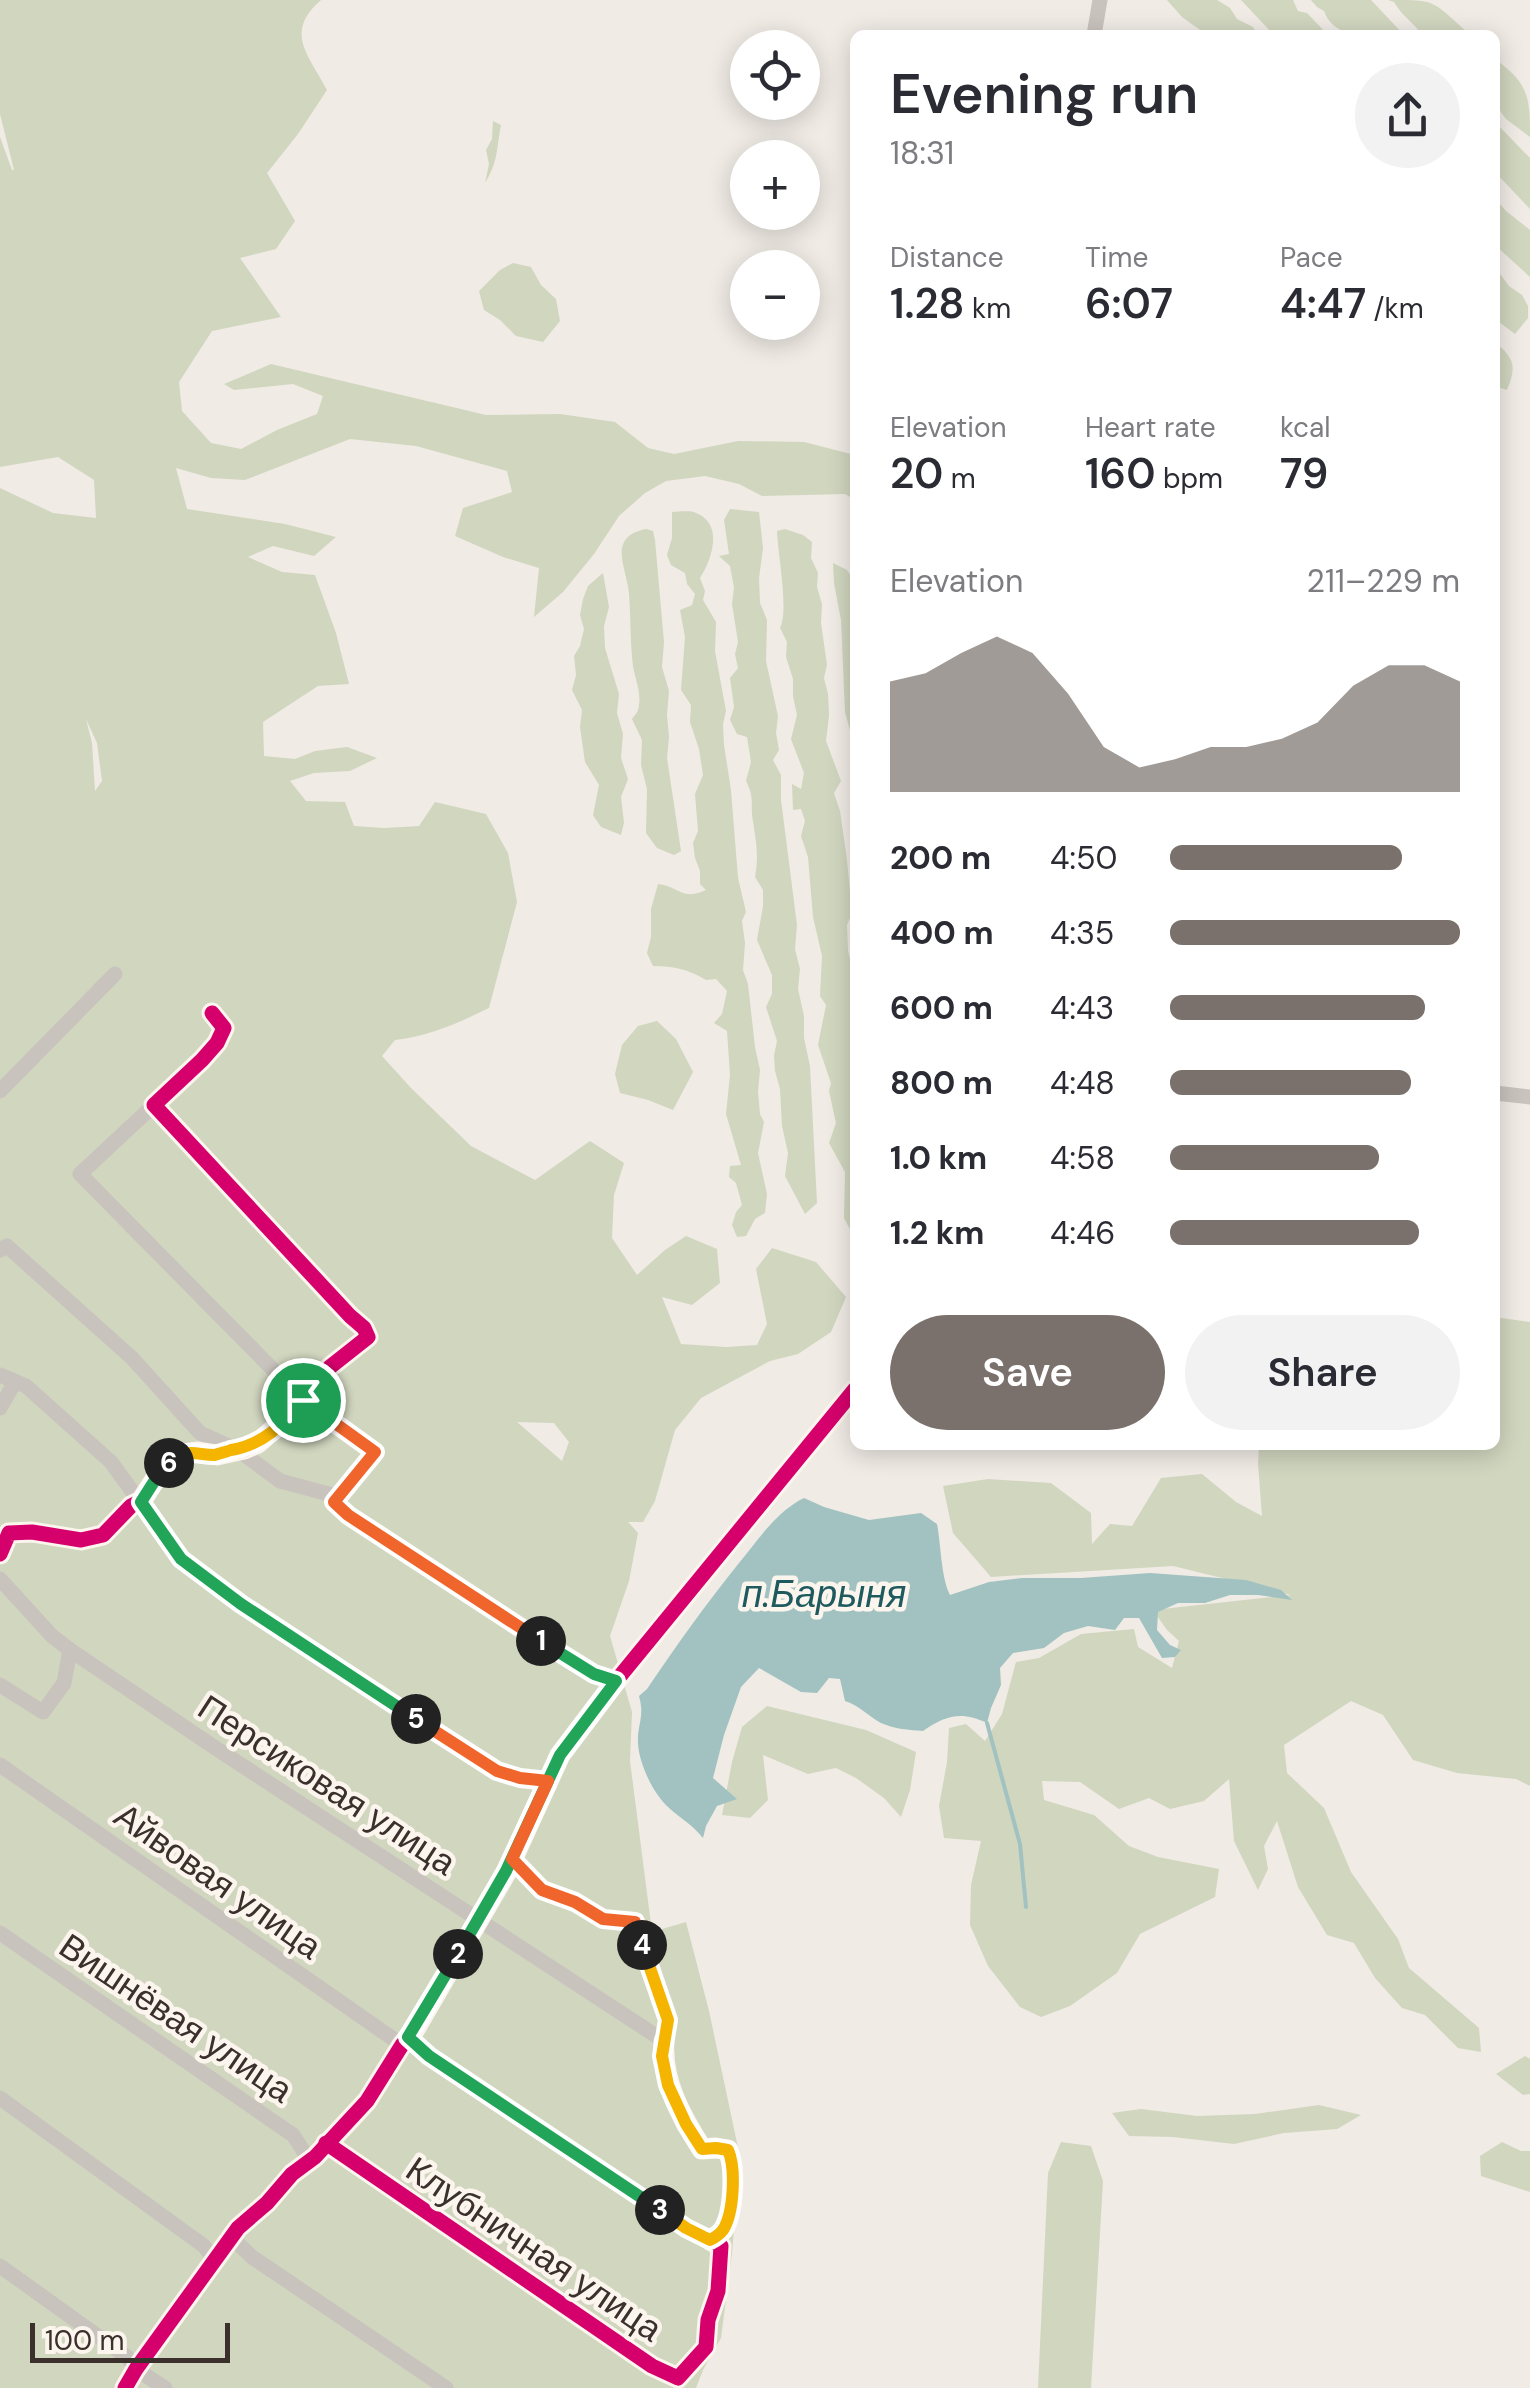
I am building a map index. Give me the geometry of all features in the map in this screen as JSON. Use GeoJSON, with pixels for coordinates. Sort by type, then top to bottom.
{"type":"FeatureCollection","features":[{"type":"Feature","properties":{"kind":"street"},"geometry":{"type":"LineString","coordinates":[[1095,30],[1100,0]]}},
{"type":"Feature","properties":{"kind":"street"},"geometry":{"type":"LineString","coordinates":[[0,1091],[115,974]]}},
{"type":"Feature","properties":{"kind":"street"},"geometry":{"type":"LineString","coordinates":[[212,1013],[224,1028],[218,1043],[80,1174],[303,1400],[375,1452],[334,1502]]}},
{"type":"Feature","properties":{"kind":"street"},"geometry":{"type":"LineString","coordinates":[[1500,1093],[1530,1097]]}},
{"type":"Feature","properties":{"kind":"street"},"geometry":{"type":"LineString","coordinates":[[0,1554],[9,1533],[32,1532],[82,1540],[102,1535],[131,1506],[141,1502],[162,1469],[178,1455],[217,1455],[258,1443],[330,1368],[368,1336],[154,1105]]}},
{"type":"Feature","properties":{"kind":"street"},"geometry":{"type":"LineString","coordinates":[[4,1248],[132,1358],[200,1433],[238,1450],[280,1480],[330,1494],[348,1515],[494,1612],[594,1674],[616,1681]]}},
{"type":"Feature","properties":{"kind":"street"},"geometry":{"type":"LineString","coordinates":[[0,1408],[8,1378],[26,1386],[111,1462],[181,1559],[241,1604],[497,1771],[548,1781]]}},
{"type":"Feature","properties":{"kind":"street"},"geometry":{"type":"LineString","coordinates":[[125,2388],[238,2228],[267,2204],[367,2101],[478,1921],[512,1859],[560,1755],[850,1395]]}},
{"type":"Feature","properties":{"kind":"street","name":"Персиковая улица"},"geometry":{"type":"LineString","coordinates":[[0,1580],[70,1650],[664,2041],[668,2020],[635,1922],[603,1919],[575,1902],[542,1890],[512,1859]]}},
{"type":"Feature","properties":{"kind":"street"},"geometry":{"type":"LineString","coordinates":[[0,1685],[43,1712],[64,1684],[70,1650]]}},
{"type":"Feature","properties":{"kind":"street","name":"Айвовая улица"},"geometry":{"type":"LineString","coordinates":[[0,1765],[405,2041],[686,2228],[710,2240]]}},
{"type":"Feature","properties":{"kind":"street","name":"Вишнёвая улица"},"geometry":{"type":"LineString","coordinates":[[0,1933],[294,2134],[310,2161]]}},
{"type":"Feature","properties":{"kind":"street"},"geometry":{"type":"LineString","coordinates":[[664,2041],[662,2056],[668,2085],[686,2124],[702,2149],[728,2150],[733,2161],[730,2214],[721,2233],[710,2240]]}},
{"type":"Feature","properties":{"kind":"street"},"geometry":{"type":"LineString","coordinates":[[0,2098],[204,2246],[214,2259]]}},
{"type":"Feature","properties":{"kind":"street","name":"Клубничная улица"},"geometry":{"type":"LineString","coordinates":[[326,2143],[680,2383],[706,2347],[708,2320],[718,2291],[721,2246],[710,2240]]}},
{"type":"Feature","properties":{"kind":"street"},"geometry":{"type":"LineString","coordinates":[[232,2238],[252,2257],[446,2388]]}},
{"type":"Feature","properties":{"kind":"street"},"geometry":{"type":"LineString","coordinates":[[0,2266],[127,2356],[136,2369],[165,2388]]}},
{"type":"Feature","properties":{"kind":"green space"},"geometry":{"type":"Polygon","coordinates":[[[0,0],[321,0],[304,22],[302,33],[307,54],[327,90],[267,173],[295,221],[276,249],[240,258],[281,317],[212,331],[179,382],[182,411],[211,443],[241,449],[317,414],[323,396],[293,384],[234,390],[224,384],[271,364],[486,415],[560,414],[615,422],[648,448],[674,454],[738,441],[804,442],[850,454],[850,497],[762,496],[739,484],[705,476],[666,481],[619,516],[563,592],[534,617],[539,568],[455,536],[463,508],[512,492],[507,471],[416,446],[350,439],[245,480],[211,478],[176,468],[187,509],[285,524],[336,537],[314,556],[273,546],[248,557],[282,572],[315,575],[349,684],[318,686],[263,722],[264,756],[295,759],[315,751],[347,747],[377,758],[350,771],[314,773],[290,781],[306,801],[345,802],[354,826],[419,826],[435,802],[486,814],[508,853],[517,902],[489,1008],[432,1032],[395,1040],[382,1056],[471,1146],[535,1180],[590,1141],[624,1163],[614,1195],[612,1238],[637,1275],[686,1236],[717,1249],[720,1283],[692,1305],[662,1297],[681,1344],[757,1345],[767,1324],[756,1269],[772,1248],[816,1262],[846,1297],[831,1332],[798,1354],[770,1361],[701,1398],[675,1430],[655,1501],[643,1522],[628,1522],[638,1533],[629,1581],[610,1636],[632,1712],[630,1761],[652,1932],[686,1922],[740,2157],[721,2338],[696,2388],[0,2388],[0,488],[53,513],[96,518],[94,480],[58,457],[0,467],[0,137],[14,170],[0,114],[0,0]],[[86,719],[95,791],[102,781],[97,743],[86,719]],[[517,1422],[562,1461],[569,1442],[554,1423],[517,1422]]]}},
{"type":"Feature","properties":{"kind":"green space"},"geometry":{"type":"Polygon","coordinates":[[[1167,0],[1217,0],[1255,30],[1200,30],[1167,0]]]}},
{"type":"Feature","properties":{"kind":"green space"},"geometry":{"type":"Polygon","coordinates":[[[1241,0],[1293,0],[1298,11],[1307,13],[1323,30],[1269,30],[1241,0]]]}},
{"type":"Feature","properties":{"kind":"green space"},"geometry":{"type":"Polygon","coordinates":[[[1311,0],[1371,0],[1399,30],[1342,30],[1311,0]]]}},
{"type":"Feature","properties":{"kind":"green space"},"geometry":{"type":"Polygon","coordinates":[[[1388,0],[1432,4],[1465,30],[1418,30],[1388,0]]]}},
{"type":"Feature","properties":{"kind":"green space"},"geometry":{"type":"Polygon","coordinates":[[[1500,63],[1525,92],[1530,137],[1500,111],[1500,63]]]}},
{"type":"Feature","properties":{"kind":"green space"},"geometry":{"type":"Polygon","coordinates":[[[493,121],[501,125],[495,161],[485,183],[489,164],[486,150],[492,139],[493,121]]]}},
{"type":"Feature","properties":{"kind":"green space"},"geometry":{"type":"Polygon","coordinates":[[[1500,127],[1530,158],[1530,209],[1500,177],[1500,127]]]}},
{"type":"Feature","properties":{"kind":"green space"},"geometry":{"type":"Polygon","coordinates":[[[1500,204],[1530,230],[1530,277],[1500,250],[1500,204]]]}},
{"type":"Feature","properties":{"kind":"green space"},"geometry":{"type":"Polygon","coordinates":[[[513,263],[531,267],[541,285],[556,299],[560,321],[543,342],[516,336],[484,310],[479,291],[513,263]]]}},
{"type":"Feature","properties":{"kind":"green space"},"geometry":{"type":"Polygon","coordinates":[[[1500,274],[1528,306],[1528,318],[1515,334],[1500,323],[1500,274]]]}},
{"type":"Feature","properties":{"kind":"green space"},"geometry":{"type":"Polygon","coordinates":[[[1500,347],[1512,363],[1507,390],[1500,388],[1500,347]]]}},
{"type":"Feature","properties":{"kind":"green space"},"geometry":{"type":"Polygon","coordinates":[[[730,509],[759,512],[763,548],[760,603],[767,620],[766,661],[778,716],[779,750],[773,760],[781,775],[797,925],[798,989],[810,1066],[817,1203],[805,1214],[785,1176],[788,1153],[775,1071],[777,1041],[766,1007],[772,994],[772,975],[757,940],[763,890],[755,877],[757,848],[746,781],[751,762],[747,737],[737,734],[730,720],[734,707],[730,678],[738,668],[738,642],[730,566],[719,556],[729,554],[724,520],[730,509]]]}},
{"type":"Feature","properties":{"kind":"green space"},"geometry":{"type":"Polygon","coordinates":[[[672,512],[696,513],[705,518],[713,533],[711,552],[700,578],[705,591],[703,600],[716,622],[715,651],[726,711],[724,745],[738,878],[746,912],[742,921],[743,970],[760,1070],[758,1091],[764,1122],[758,1153],[767,1194],[765,1213],[755,1219],[746,1236],[737,1237],[732,1225],[742,1205],[736,1183],[729,1177],[730,1166],[741,1165],[726,1114],[730,1075],[727,1031],[714,1023],[722,1014],[727,991],[716,979],[706,980],[680,969],[653,966],[647,953],[658,884],[686,894],[706,890],[700,884],[693,843],[698,831],[695,794],[703,775],[690,722],[691,705],[681,690],[685,637],[680,610],[692,605],[695,594],[685,573],[671,565],[667,555],[672,538],[672,512]]]}},
{"type":"Feature","properties":{"kind":"green space"},"geometry":{"type":"Polygon","coordinates":[[[646,529],[653,531],[655,540],[664,642],[662,667],[669,691],[667,758],[681,851],[674,855],[657,848],[646,833],[642,740],[632,719],[638,710],[639,695],[622,555],[626,539],[646,529]]]}},
{"type":"Feature","properties":{"kind":"green space"},"geometry":{"type":"Polygon","coordinates":[[[785,529],[812,542],[827,665],[826,741],[841,781],[834,793],[840,811],[850,892],[850,1229],[844,1218],[845,1172],[829,1143],[836,1123],[831,1083],[818,1045],[826,1005],[820,996],[822,956],[813,917],[808,857],[801,836],[805,821],[801,809],[793,810],[792,784],[801,789],[804,773],[791,739],[797,715],[786,657],[787,642],[780,628],[783,596],[777,531],[785,529]]]}},
{"type":"Feature","properties":{"kind":"green space"},"geometry":{"type":"Polygon","coordinates":[[[833,563],[850,574],[850,731],[845,712],[841,620],[833,563]]]}},
{"type":"Feature","properties":{"kind":"green space"},"geometry":{"type":"Polygon","coordinates":[[[603,573],[609,607],[604,626],[605,648],[619,694],[621,758],[628,779],[621,797],[621,835],[601,827],[593,815],[599,785],[585,762],[582,710],[572,690],[576,675],[574,656],[584,629],[580,615],[583,599],[588,586],[603,573]]]}},
{"type":"Feature","properties":{"kind":"green space"},"geometry":{"type":"Polygon","coordinates":[[[657,1021],[676,1039],[693,1072],[673,1110],[620,1093],[615,1074],[622,1045],[638,1026],[657,1021]]]}},
{"type":"Feature","properties":{"kind":"green space"},"geometry":{"type":"Polygon","coordinates":[[[1500,1318],[1530,1322],[1530,1786],[1516,1779],[1457,1773],[1413,1760],[1383,1715],[1351,1701],[1284,1745],[1287,1773],[1324,1808],[1351,1872],[1398,1939],[1409,1968],[1479,2028],[1481,2052],[1458,2048],[1425,2015],[1402,2008],[1375,1978],[1354,1943],[1327,1935],[1298,1887],[1277,1821],[1264,1846],[1268,1869],[1258,1890],[1234,1841],[1229,1779],[1204,1801],[1170,1809],[1149,1798],[1119,1809],[1080,1782],[1042,1781],[1044,1800],[1094,1815],[1129,1846],[1158,1857],[1219,1869],[1215,1897],[1140,1934],[1117,1973],[1070,2006],[1041,2017],[1020,2007],[988,1966],[970,1925],[971,1885],[981,1841],[944,1838],[939,1806],[949,1728],[966,1724],[985,1741],[1002,1714],[1016,1662],[1039,1658],[1081,1634],[1134,1629],[1138,1647],[1172,1668],[1179,1641],[1153,1610],[1291,1595],[1173,1566],[991,1577],[953,1533],[943,1486],[988,1479],[1051,1483],[1091,1513],[1092,1544],[1110,1524],[1132,1526],[1161,1478],[1202,1474],[1236,1502],[1262,1516],[1259,1450],[1500,1450],[1500,1318]]]}},
{"type":"Feature","properties":{"kind":"green space"},"geometry":{"type":"Polygon","coordinates":[[[767,1706],[866,1730],[916,1752],[901,1817],[884,1798],[836,1768],[808,1774],[763,1755],[768,1800],[750,1818],[722,1815],[742,1727],[767,1706]]]}},
{"type":"Feature","properties":{"kind":"green space"},"geometry":{"type":"Polygon","coordinates":[[[1525,2056],[1530,2059],[1530,2094],[1523,2095],[1496,2074],[1525,2056]]]}},
{"type":"Feature","properties":{"kind":"green space"},"geometry":{"type":"Polygon","coordinates":[[[1319,2105],[1361,2115],[1337,2129],[1284,2133],[1234,2144],[1129,2136],[1112,2113],[1141,2109],[1197,2116],[1255,2114],[1319,2105]]]}},
{"type":"Feature","properties":{"kind":"green space"},"geometry":{"type":"Polygon","coordinates":[[[1061,2142],[1091,2146],[1103,2181],[1091,2388],[1038,2388],[1048,2173],[1061,2142]]]}},
{"type":"Feature","properties":{"kind":"green space"},"geometry":{"type":"Polygon","coordinates":[[[1502,2142],[1530,2151],[1530,2192],[1481,2176],[1480,2156],[1502,2142]]]}},
{"type":"Feature","properties":{"kind":"water","name":"п.Барыня"},"geometry":{"type":"Polygon","coordinates":[[[804,1498],[869,1520],[921,1513],[937,1524],[950,1595],[989,1582],[1022,1578],[1150,1573],[1246,1580],[1281,1590],[1292,1600],[1230,1595],[1205,1603],[1178,1603],[1158,1612],[1157,1630],[1170,1645],[1181,1650],[1175,1657],[1162,1658],[1139,1618],[1124,1618],[1115,1630],[1088,1626],[1064,1633],[1044,1648],[1013,1653],[1000,1668],[1001,1685],[987,1723],[962,1716],[939,1721],[923,1731],[892,1727],[845,1701],[840,1679],[829,1678],[817,1693],[801,1692],[759,1668],[741,1687],[713,1778],[737,1799],[717,1806],[703,1838],[662,1801],[648,1778],[638,1743],[639,1696],[761,1536],[785,1510],[804,1498]]]}},
{"type":"Feature","properties":{"kind":"waterway"},"geometry":{"type":"LineString","coordinates":[[987,1723],[1020,1844],[1026,1907]]}},
{"type":"Feature","properties":{"kind":"cycle path"},"geometry":{"type":"LineString","coordinates":[[0,1554],[9,1533],[32,1532],[81,1540],[103,1535],[141,1501],[162,1469],[178,1455],[217,1455],[258,1443],[295,1410],[330,1367],[368,1337],[364,1328],[154,1105],[217,1043],[224,1028],[212,1013]]}},
{"type":"Feature","properties":{"kind":"cycle path"},"geometry":{"type":"LineString","coordinates":[[125,2388],[238,2228],[292,2174],[315,2157],[367,2101],[415,2029],[507,1871],[560,1755],[850,1395]]}},
{"type":"Feature","properties":{"kind":"cycle path"},"geometry":{"type":"LineString","coordinates":[[326,2143],[652,2366],[678,2378],[706,2347],[708,2320],[718,2291],[721,2246],[710,2240],[727,2222],[733,2179],[728,2150],[702,2149],[680,2111],[669,2084],[664,2041]]}},
{"type":"Feature","properties":{"kind":"route"},"geometry":{"type":"LineString","coordinates":[[303,1400],[258,1443],[217,1455],[178,1455],[162,1469],[141,1502],[181,1559],[241,1604],[497,1771],[548,1781],[512,1859],[542,1890],[575,1902],[603,1919],[635,1922],[668,2020],[662,2056],[668,2085],[702,2149],[728,2150],[733,2161],[730,2214],[721,2233],[710,2240],[686,2228],[429,2056],[408,2037],[506,1871],[512,1859],[548,1781],[560,1755],[616,1681],[594,1674],[348,1515],[334,1502],[375,1452],[303,1400]]}}]}
